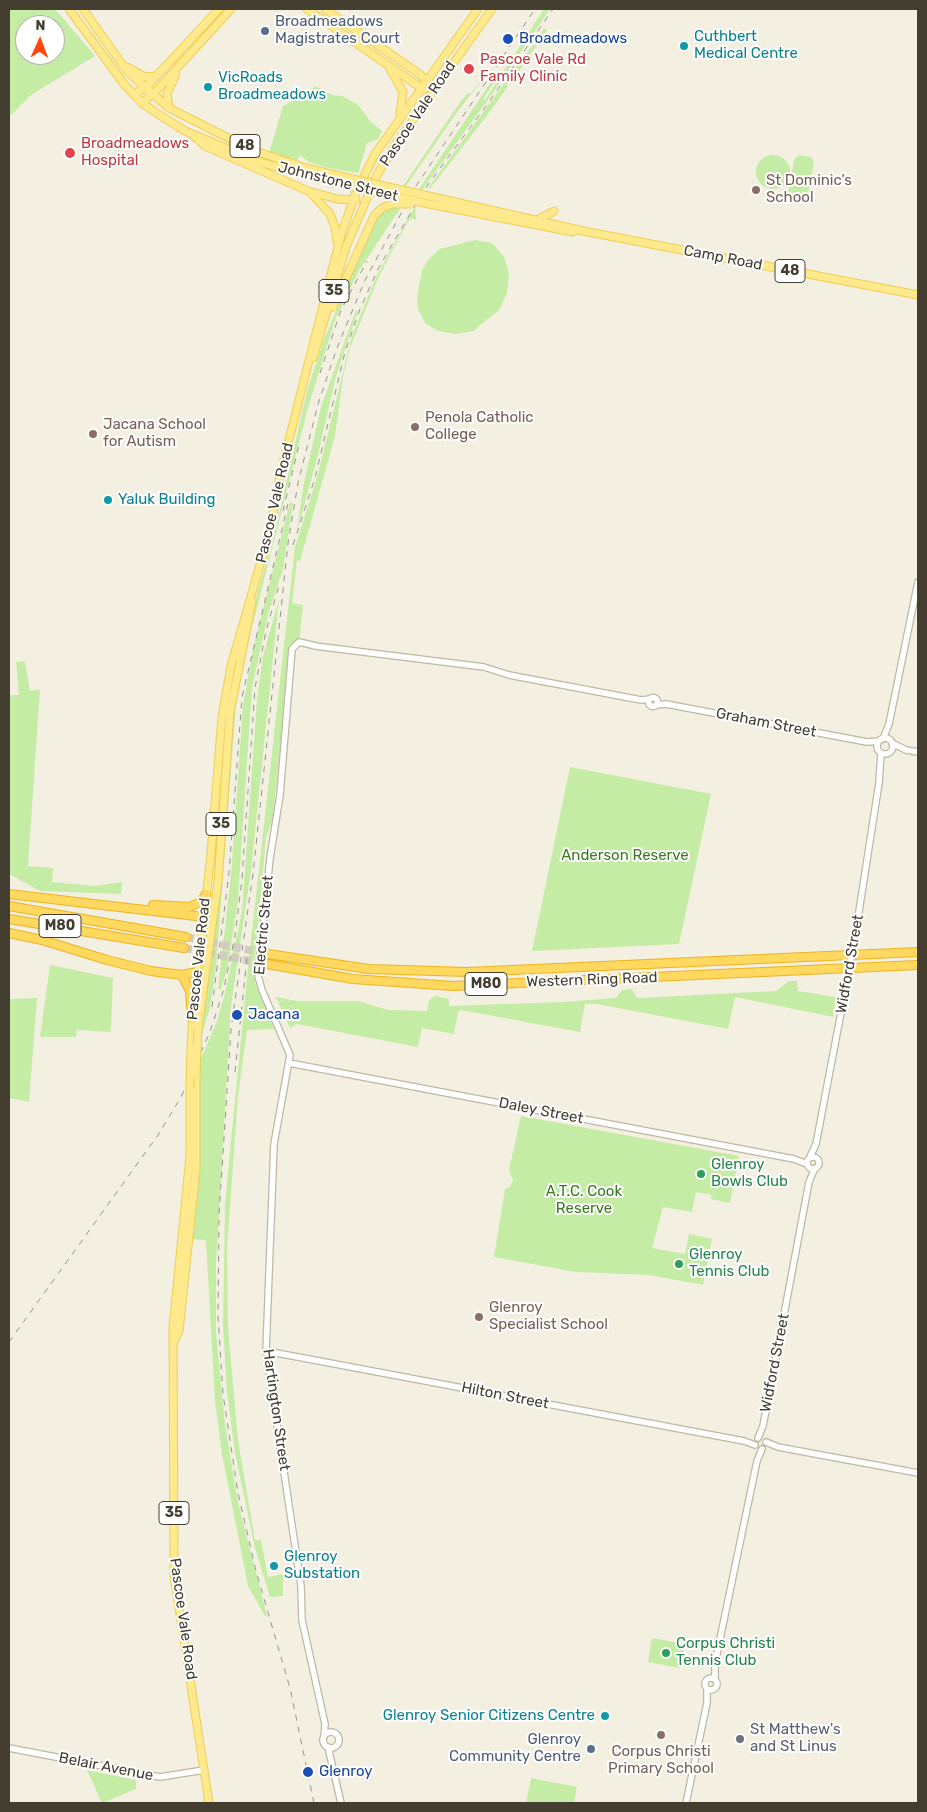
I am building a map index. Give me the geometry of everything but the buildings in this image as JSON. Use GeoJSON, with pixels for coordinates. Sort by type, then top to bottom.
{"type":"FeatureCollection","features":[{"type":"Feature","properties":{"kind":"highway"},"geometry":{"type":"LineString","coordinates":[[9,894],[204,917]]}},
{"type":"Feature","properties":{"kind":"highway"},"geometry":{"type":"LineString","coordinates":[[114,906],[189,907],[201,902],[206,894]]}},
{"type":"Feature","properties":{"kind":"highway","name":"M80"},"geometry":{"type":"LineString","coordinates":[[9,906],[186,937]]}},
{"type":"Feature","properties":{"kind":"highway","name":"M80"},"geometry":{"type":"LineString","coordinates":[[9,919],[184,948]]}},
{"type":"Feature","properties":{"kind":"highway"},"geometry":{"type":"LineString","coordinates":[[9,933],[42,940],[151,971],[182,975],[196,972]]}},
{"type":"Feature","properties":{"kind":"highway","name":"Western Ring Road"},"geometry":{"type":"LineString","coordinates":[[268,954],[369,969],[467,972],[918,952]]}},
{"type":"Feature","properties":{"kind":"highway","name":"Western Ring Road"},"geometry":{"type":"LineString","coordinates":[[267,964],[353,979],[453,986],[918,965]]}},
{"type":"Feature","properties":{"kind":"highway"},"geometry":{"type":"LineString","coordinates":[[182,975],[190,991],[192,1019]]}},
{"type":"Feature","properties":{"kind":"main road","name":"Johnstone Street"},"geometry":{"type":"LineString","coordinates":[[70,9],[134,95],[142,103],[185,131],[277,168],[431,201]]}},
{"type":"Feature","properties":{"kind":"main road","name":"Johnstone Street"},"geometry":{"type":"LineString","coordinates":[[84,9],[119,61],[144,88],[169,108],[196,124],[274,158],[346,182]]}},
{"type":"Feature","properties":{"kind":"main road"},"geometry":{"type":"LineString","coordinates":[[134,95],[156,76],[219,9]]}},
{"type":"Feature","properties":{"kind":"main road"},"geometry":{"type":"LineString","coordinates":[[142,103],[152,95],[231,9]]}},
{"type":"Feature","properties":{"kind":"main road"},"geometry":{"type":"LineString","coordinates":[[307,9],[421,90],[433,90],[428,79],[325,9]]}},
{"type":"Feature","properties":{"kind":"main road","name":"Pascoe Vale Road"},"geometry":{"type":"LineString","coordinates":[[209,1803],[174,1575],[173,1328],[190,1156],[190,1047],[192,1019],[227,686],[242,619],[256,580],[270,530],[280,474],[338,248],[353,201],[367,169],[397,121],[478,9]]}},
{"type":"Feature","properties":{"kind":"main road","name":"Pascoe Vale Road"},"geometry":{"type":"LineString","coordinates":[[301,396],[323,329],[346,247],[372,188],[395,145],[492,9]]}},
{"type":"Feature","properties":{"kind":"main road"},"geometry":{"type":"LineString","coordinates":[[199,30],[207,36]]}},
{"type":"Feature","properties":{"kind":"main road"},"geometry":{"type":"LineString","coordinates":[[119,61],[140,75],[156,76]]}},
{"type":"Feature","properties":{"kind":"main road"},"geometry":{"type":"LineString","coordinates":[[169,108],[167,94],[182,62]]}},
{"type":"Feature","properties":{"kind":"main road"},"geometry":{"type":"LineString","coordinates":[[385,63],[403,92],[403,104],[397,121]]}},
{"type":"Feature","properties":{"kind":"main road"},"geometry":{"type":"LineString","coordinates":[[196,124],[207,134],[227,143],[227,148]]}},
{"type":"Feature","properties":{"kind":"main road"},"geometry":{"type":"LineString","coordinates":[[185,131],[206,147],[308,191],[353,201],[361,198],[372,188]]}},
{"type":"Feature","properties":{"kind":"main road"},"geometry":{"type":"LineString","coordinates":[[308,191],[322,202],[330,214],[336,229],[338,248]]}},
{"type":"Feature","properties":{"kind":"main road"},"geometry":{"type":"LineString","coordinates":[[323,329],[374,216],[382,208],[392,204],[431,201]]}},
{"type":"Feature","properties":{"kind":"main road","name":"Camp Road"},"geometry":{"type":"LineString","coordinates":[[431,201],[918,295]]}},
{"type":"Feature","properties":{"kind":"main road","name":"Camp Road"},"geometry":{"type":"LineString","coordinates":[[431,201],[563,230],[588,232]]}},
{"type":"Feature","properties":{"kind":"main road"},"geometry":{"type":"LineString","coordinates":[[536,220],[544,218],[554,211],[557,221],[563,225]]}},
{"type":"Feature","properties":{"kind":"main road","name":"Pascoe Vale Road"},"geometry":{"type":"LineString","coordinates":[[174,1343],[179,1331],[193,1207],[196,1162],[198,1028],[213,925],[230,712],[256,580]]}},
{"type":"Feature","properties":{"kind":"main road"},"geometry":{"type":"LineString","coordinates":[[204,917],[213,925]]}},
{"type":"Feature","properties":{"kind":"main road"},"geometry":{"type":"LineString","coordinates":[[196,972],[202,966],[212,934]]}},
{"type":"Feature","properties":{"kind":"street"},"geometry":{"type":"LineString","coordinates":[[881,740],[889,724],[918,582]]}},
{"type":"Feature","properties":{"kind":"street","name":"Electric Street"},"geometry":{"type":"LineString","coordinates":[[289,1063],[290,1052],[262,990],[258,976],[276,811],[280,796],[279,780],[291,668],[295,648],[316,646],[423,658],[465,666],[474,670],[649,701]]}},
{"type":"Feature","properties":{"kind":"street","name":"Graham Street"},"geometry":{"type":"LineString","coordinates":[[649,701],[652,706],[657,702],[867,742],[881,740],[891,742]]}},
{"type":"Feature","properties":{"kind":"street"},"geometry":{"type":"LineString","coordinates":[[889,724],[891,742],[906,750],[918,752]]}},
{"type":"Feature","properties":{"kind":"street","name":"Widford Street"},"geometry":{"type":"LineString","coordinates":[[809,1182],[808,1162],[816,1144],[855,937],[879,783],[881,740]]}},
{"type":"Feature","properties":{"kind":"street","name":"Graham Street"},"geometry":{"type":"LineString","coordinates":[[867,742],[879,751]]}},
{"type":"Feature","properties":{"kind":"street","name":"Widford Street"},"geometry":{"type":"LineString","coordinates":[[879,783],[891,742]]}},
{"type":"Feature","properties":{"kind":"street"},"geometry":{"type":"LineString","coordinates":[[879,751],[889,753],[906,750]]}},
{"type":"Feature","properties":{"kind":"street","name":"Daley Street"},"geometry":{"type":"LineString","coordinates":[[289,1063],[808,1162]]}},
{"type":"Feature","properties":{"kind":"street","name":"Hartington Street"},"geometry":{"type":"LineString","coordinates":[[289,1063],[274,1144],[266,1351],[301,1586],[302,1620],[325,1724],[324,1737]]}},
{"type":"Feature","properties":{"kind":"street","name":"Widford Street"},"geometry":{"type":"LineString","coordinates":[[712,1679],[757,1462],[809,1182],[815,1168],[819,1164],[816,1144]]}},
{"type":"Feature","properties":{"kind":"street"},"geometry":{"type":"LineString","coordinates":[[815,1168],[808,1162],[817,1158]]}},
{"type":"Feature","properties":{"kind":"street","name":"Hilton Street"},"geometry":{"type":"LineString","coordinates":[[266,1351],[918,1473]]}},
{"type":"Feature","properties":{"kind":"street"},"geometry":{"type":"LineString","coordinates":[[686,1803],[710,1690],[717,1685],[712,1679],[705,1682],[710,1690]]}},
{"type":"Feature","properties":{"kind":"street","name":"Hartington Street"},"geometry":{"type":"LineString","coordinates":[[325,1724],[332,1733]]}},
{"type":"Feature","properties":{"kind":"street"},"geometry":{"type":"LineString","coordinates":[[331,1757],[338,1738],[332,1733],[324,1737],[324,1744],[328,1747],[331,1757],[341,1803]]}},
{"type":"Feature","properties":{"kind":"street"},"geometry":{"type":"LineString","coordinates":[[328,1747],[335,1747]]}},
{"type":"Feature","properties":{"kind":"street","name":"Belair Avenue"},"geometry":{"type":"LineString","coordinates":[[9,1748],[160,1777],[204,1770]]}},
{"type":"Feature","properties":{"kind":"green space"},"geometry":{"type":"Polygon","coordinates":[[[9,9],[55,9],[60,15],[15,15],[15,65],[65,65],[65,21],[95,56],[31,95],[9,117],[9,9]]]}},
{"type":"Feature","properties":{"kind":"green space"},"geometry":{"type":"Polygon","coordinates":[[[544,9],[550,9],[490,97],[422,190],[419,189],[491,82],[493,83],[508,62],[483,99],[485,100],[544,9]]]}},
{"type":"Feature","properties":{"kind":"green space"},"geometry":{"type":"Polygon","coordinates":[[[544,28],[547,30],[515,77],[506,84],[508,86],[492,109],[433,185],[426,191],[519,63],[533,45],[535,46],[535,42],[544,28]]]}},
{"type":"Feature","properties":{"kind":"green space"},"geometry":{"type":"Polygon","coordinates":[[[496,63],[457,112],[406,186],[403,186],[461,101],[468,93],[470,94],[496,63]]]}},
{"type":"Feature","properties":{"kind":"green space"},"geometry":{"type":"Polygon","coordinates":[[[315,86],[332,95],[342,96],[358,105],[371,122],[382,131],[378,139],[367,143],[358,173],[328,168],[309,162],[300,155],[296,162],[269,153],[283,106],[304,95],[315,86]]]}},
{"type":"Feature","properties":{"kind":"green space"},"geometry":{"type":"Polygon","coordinates":[[[773,155],[785,160],[790,172],[785,184],[773,189],[761,184],[756,172],[761,160],[773,155]]]}},
{"type":"Feature","properties":{"kind":"green space"},"geometry":{"type":"Polygon","coordinates":[[[799,155],[811,157],[814,162],[808,194],[802,199],[791,197],[788,192],[794,160],[799,155]]]}},
{"type":"Feature","properties":{"kind":"green space"},"geometry":{"type":"Polygon","coordinates":[[[403,204],[358,272],[335,320],[307,411],[249,639],[236,704],[216,968],[210,1007],[201,1038],[203,1007],[218,911],[232,716],[240,669],[257,594],[275,531],[307,391],[323,342],[376,218],[385,209],[403,204]]]}},
{"type":"Feature","properties":{"kind":"green space"},"geometry":{"type":"Polygon","coordinates":[[[415,206],[416,220],[411,218],[406,225],[379,276],[350,348],[343,377],[335,436],[300,561],[297,560],[292,603],[303,605],[299,641],[293,644],[290,649],[273,816],[266,838],[254,968],[255,983],[274,1029],[247,1030],[238,1096],[227,1247],[228,1327],[238,1440],[255,1540],[261,1540],[268,1577],[283,1574],[283,1596],[270,1597],[255,1548],[235,1453],[227,1392],[223,1326],[225,1204],[248,967],[295,547],[317,477],[352,336],[376,277],[415,206]]]}},
{"type":"Feature","properties":{"kind":"green space"},"geometry":{"type":"Polygon","coordinates":[[[474,240],[492,243],[504,257],[509,274],[507,293],[499,310],[473,331],[456,334],[438,331],[425,323],[418,309],[417,298],[422,270],[429,259],[440,249],[474,240]]]}},
{"type":"Feature","properties":{"kind":"green space"},"geometry":{"type":"Polygon","coordinates":[[[356,310],[358,311],[336,376],[318,455],[297,531],[303,487],[321,407],[356,310]]]}},
{"type":"Feature","properties":{"kind":"green space"},"geometry":{"type":"Polygon","coordinates":[[[290,502],[293,503],[283,569],[269,611],[252,687],[238,900],[228,966],[221,989],[218,989],[231,875],[243,705],[253,650],[290,502]]]}},
{"type":"Feature","properties":{"kind":"green space"},"geometry":{"type":"Polygon","coordinates":[[[279,599],[251,871],[231,1006],[216,1264],[216,1332],[225,1424],[238,1502],[267,1616],[265,1616],[248,1586],[222,1454],[215,1401],[206,1240],[192,1239],[200,1150],[200,1061],[217,1021],[225,993],[242,911],[257,699],[263,656],[279,599]]]}},
{"type":"Feature","properties":{"kind":"green space"},"geometry":{"type":"Polygon","coordinates":[[[25,661],[30,691],[40,689],[28,866],[53,868],[52,882],[95,886],[122,882],[121,894],[40,891],[9,874],[9,695],[19,695],[16,662],[25,661]]]}},
{"type":"Feature","properties":{"kind":"green space","name":"Anderson Reserve"},"geometry":{"type":"Polygon","coordinates":[[[570,767],[711,794],[679,944],[532,951],[570,767]]]}},
{"type":"Feature","properties":{"kind":"green space"},"geometry":{"type":"Polygon","coordinates":[[[50,965],[113,978],[111,1032],[77,1030],[76,1037],[40,1037],[50,965]]]}},
{"type":"Feature","properties":{"kind":"green space"},"geometry":{"type":"Polygon","coordinates":[[[789,981],[797,981],[798,991],[836,997],[833,1017],[735,997],[728,1029],[597,1004],[585,1004],[580,1032],[461,1010],[458,1012],[454,1034],[422,1028],[418,1047],[297,1024],[290,1028],[276,997],[297,1001],[358,1001],[388,1010],[427,1011],[429,1000],[435,996],[449,999],[449,1006],[563,1002],[616,998],[622,990],[632,989],[637,998],[776,991],[789,981]]]}},
{"type":"Feature","properties":{"kind":"green space"},"geometry":{"type":"Polygon","coordinates":[[[37,998],[29,1102],[9,1098],[9,999],[37,998]]]}},
{"type":"Feature","properties":{"kind":"green space","name":"A.T.C. Cook Reserve"},"geometry":{"type":"Polygon","coordinates":[[[521,1116],[739,1156],[730,1203],[711,1199],[711,1195],[696,1192],[692,1212],[663,1207],[652,1248],[685,1254],[689,1234],[712,1239],[703,1285],[649,1275],[576,1272],[494,1257],[505,1189],[510,1187],[513,1180],[509,1170],[521,1116]]]}},
{"type":"Feature","properties":{"kind":"green space","name":"Corpus Christi Tennis Club"},"geometry":{"type":"Polygon","coordinates":[[[652,1638],[685,1644],[680,1668],[648,1662],[652,1638]]]}},
{"type":"Feature","properties":{"kind":"green space"},"geometry":{"type":"Polygon","coordinates":[[[87,1770],[136,1780],[136,1789],[102,1803],[87,1770]]]}},
{"type":"Feature","properties":{"kind":"green space"},"geometry":{"type":"Polygon","coordinates":[[[531,1778],[577,1787],[574,1803],[526,1803],[531,1778]]]}},
{"type":"Feature","properties":{"kind":"tunnel"},"geometry":{"type":"LineString","coordinates":[[186,937],[268,954]]}},
{"type":"Feature","properties":{"kind":"tunnel"},"geometry":{"type":"LineString","coordinates":[[184,948],[267,964]]}},
{"type":"Feature","properties":{"kind":"railway"},"geometry":{"type":"LineString","coordinates":[[314,1803],[290,1688],[256,1571],[238,1493],[223,1394],[218,1316],[219,1215],[231,1029],[253,874],[288,543],[298,483],[318,404],[337,348],[365,280],[416,186],[535,9]]}},
{"type":"Feature","properties":{"kind":"railway"},"geometry":{"type":"LineString","coordinates":[[293,545],[315,478],[345,352],[360,309],[378,269],[424,190],[489,102],[553,9]]}},
{"type":"Feature","properties":{"kind":"railway"},"geometry":{"type":"LineString","coordinates":[[320,373],[341,310],[367,261]]}},
{"type":"Feature","properties":{"kind":"railway"},"geometry":{"type":"LineString","coordinates":[[283,511],[299,445]]}},
{"type":"Feature","properties":{"kind":"railway"},"geometry":{"type":"LineString","coordinates":[[212,1007],[229,873],[242,697],[288,504]]}},
{"type":"Feature","properties":{"kind":"railway"},"geometry":{"type":"LineString","coordinates":[[9,1342],[158,1135],[181,1097],[210,1032],[223,992],[235,936],[242,879],[255,688],[266,631],[279,585]]}},
{"type":"Feature","properties":{"kind":"railway"},"geometry":{"type":"LineString","coordinates":[[235,1072],[247,958]]}},
{"type":"Feature","properties":{"kind":"place","name":"Broadmeadows Magistrates Court"},"geometry":{"type":"Point","coordinates":[265,31]}},
{"type":"Feature","properties":{"kind":"place","name":"Broadmeadows"},"geometry":{"type":"Point","coordinates":[508,39]}},
{"type":"Feature","properties":{"kind":"place","name":"Cuthbert Medical Centre"},"geometry":{"type":"Point","coordinates":[684,46]}},
{"type":"Feature","properties":{"kind":"place","name":"Pascoe Vale Rd Family Clinic"},"geometry":{"type":"Point","coordinates":[469,69]}},
{"type":"Feature","properties":{"kind":"place","name":"VicRoads Broadmeadows"},"geometry":{"type":"Point","coordinates":[208,87]}},
{"type":"Feature","properties":{"kind":"place","name":"Broadmeadows Hospital"},"geometry":{"type":"Point","coordinates":[70,153]}},
{"type":"Feature","properties":{"kind":"place","name":"St Dominic's School"},"geometry":{"type":"Point","coordinates":[756,190]}},
{"type":"Feature","properties":{"kind":"place","name":"Penola Catholic College"},"geometry":{"type":"Point","coordinates":[415,427]}},
{"type":"Feature","properties":{"kind":"place","name":"Jacana School for Autism"},"geometry":{"type":"Point","coordinates":[93,434]}},
{"type":"Feature","properties":{"kind":"place","name":"Yaluk Building"},"geometry":{"type":"Point","coordinates":[108,500]}},
{"type":"Feature","properties":{"kind":"place","name":"Jacana"},"geometry":{"type":"Point","coordinates":[237,1015]}},
{"type":"Feature","properties":{"kind":"place","name":"Glenroy Bowls Club"},"geometry":{"type":"Point","coordinates":[701,1174]}},
{"type":"Feature","properties":{"kind":"place","name":"Glenroy Tennis Club"},"geometry":{"type":"Point","coordinates":[679,1264]}},
{"type":"Feature","properties":{"kind":"place","name":"Glenroy Specialist School"},"geometry":{"type":"Point","coordinates":[479,1317]}},
{"type":"Feature","properties":{"kind":"place","name":"Glenroy Substation"},"geometry":{"type":"Point","coordinates":[274,1566]}},
{"type":"Feature","properties":{"kind":"place","name":"Corpus Christi Tennis Club"},"geometry":{"type":"Point","coordinates":[666,1653]}},
{"type":"Feature","properties":{"kind":"place","name":"Glenroy Senior Citizens Centre"},"geometry":{"type":"Point","coordinates":[605,1716]}},
{"type":"Feature","properties":{"kind":"place","name":"Corpus Christi Primary School"},"geometry":{"type":"Point","coordinates":[661,1735]}},
{"type":"Feature","properties":{"kind":"place","name":"St Matthew's and St Linus"},"geometry":{"type":"Point","coordinates":[740,1739]}},
{"type":"Feature","properties":{"kind":"place","name":"Glenroy Community Centre"},"geometry":{"type":"Point","coordinates":[591,1749]}},
{"type":"Feature","properties":{"kind":"place","name":"Glenroy"},"geometry":{"type":"Point","coordinates":[308,1772]}}]}
